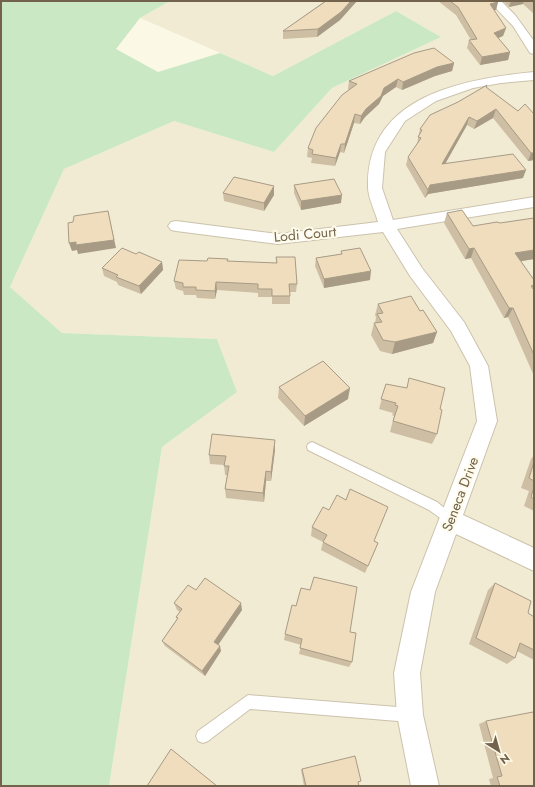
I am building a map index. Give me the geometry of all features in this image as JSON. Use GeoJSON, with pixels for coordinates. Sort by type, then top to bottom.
{"type":"FeatureCollection","features":[{"type":"Feature","properties":{"kind":"street"},"geometry":{"type":"LineString","coordinates":[[494,1],[502,7],[520,27],[534,51]]}},
{"type":"Feature","properties":{"kind":"street","name":"Seneca Drive"},"geometry":{"type":"LineString","coordinates":[[425,786],[418,764],[410,715],[407,673],[423,592],[487,421],[479,366],[458,327],[416,272],[387,226],[375,188],[378,152],[400,118],[432,98],[470,85],[501,79],[534,76]]}},
{"type":"Feature","properties":{"kind":"street","name":"Lodi Court"},"geometry":{"type":"LineString","coordinates":[[176,226],[278,239],[387,226],[534,202]]}},
{"type":"Feature","properties":{"kind":"street"},"geometry":{"type":"LineString","coordinates":[[450,520],[534,560]]}},
{"type":"Feature","properties":{"kind":"lane"},"geometry":{"type":"LineString","coordinates":[[312,447],[433,506],[450,520]]}},
{"type":"Feature","properties":{"kind":"lane"},"geometry":{"type":"LineString","coordinates":[[203,736],[248,702],[410,715]]}},
{"type":"Feature","properties":{"kind":"shaded area"},"geometry":{"type":"Polygon","coordinates":[[[170,1],[534,1],[534,786],[109,786],[162,447],[237,392],[217,339],[62,333],[10,287],[64,169],[174,121],[274,152],[332,88],[441,37],[396,11],[273,76],[140,18],[170,1]]]}},
{"type":"Feature","properties":{"kind":"green space"},"geometry":{"type":"Polygon","coordinates":[[[1,1],[170,1],[140,18],[116,49],[158,72],[220,53],[273,76],[396,11],[441,37],[332,88],[274,152],[174,121],[64,169],[10,287],[62,333],[217,339],[237,392],[162,447],[109,786],[1,786],[1,1]]]}},
{"type":"Feature","properties":{"kind":"building"},"geometry":{"type":"Polygon","coordinates":[[[326,1],[351,1],[341,12],[318,29],[283,31],[326,1]]]}},
{"type":"Feature","properties":{"kind":"building"},"geometry":{"type":"Polygon","coordinates":[[[450,1],[497,1],[498,2],[490,4],[506,28],[494,33],[510,52],[482,57],[469,40],[477,39],[458,7],[450,1]]]}},
{"type":"Feature","properties":{"kind":"building"},"geometry":{"type":"Polygon","coordinates":[[[434,48],[454,63],[437,67],[403,82],[398,79],[384,88],[381,96],[366,109],[361,116],[355,114],[345,144],[341,144],[336,158],[312,154],[313,150],[308,148],[316,128],[342,95],[357,84],[349,81],[414,53],[434,48]]]}},
{"type":"Feature","properties":{"kind":"building"},"geometry":{"type":"Polygon","coordinates":[[[487,85],[486,87],[518,111],[525,104],[534,114],[534,153],[531,153],[496,109],[477,121],[469,117],[442,164],[513,154],[526,170],[430,185],[428,190],[408,157],[421,138],[418,137],[422,130],[420,129],[430,115],[458,102],[487,85]]]}},
{"type":"Feature","properties":{"kind":"building"},"geometry":{"type":"Polygon","coordinates":[[[234,177],[274,186],[264,203],[223,193],[234,177]]]}},
{"type":"Feature","properties":{"kind":"building"},"geometry":{"type":"Polygon","coordinates":[[[334,179],[342,195],[301,201],[294,185],[334,179]]]}},
{"type":"Feature","properties":{"kind":"building"},"geometry":{"type":"Polygon","coordinates":[[[462,210],[473,226],[534,218],[534,250],[515,253],[534,280],[534,285],[531,286],[534,290],[534,355],[513,308],[509,308],[474,248],[469,249],[447,213],[462,210]]]}},
{"type":"Feature","properties":{"kind":"building"},"geometry":{"type":"Polygon","coordinates":[[[108,211],[114,240],[76,245],[76,242],[69,243],[68,223],[73,222],[74,216],[108,211]]]}},
{"type":"Feature","properties":{"kind":"building"},"geometry":{"type":"Polygon","coordinates":[[[122,248],[136,254],[139,252],[162,262],[139,286],[116,277],[118,275],[102,268],[122,248]]]}},
{"type":"Feature","properties":{"kind":"building"},"geometry":{"type":"Polygon","coordinates":[[[360,248],[371,271],[324,279],[316,258],[342,254],[341,251],[360,248]]]}},
{"type":"Feature","properties":{"kind":"building"},"geometry":{"type":"Polygon","coordinates":[[[276,257],[295,257],[297,284],[289,284],[290,296],[272,296],[272,289],[258,289],[258,284],[216,282],[215,291],[196,290],[196,287],[183,287],[183,283],[174,281],[179,260],[207,261],[208,258],[228,259],[227,261],[277,263],[276,257]]]}},
{"type":"Feature","properties":{"kind":"building"},"geometry":{"type":"Polygon","coordinates":[[[411,296],[420,311],[423,310],[437,332],[395,342],[383,340],[374,323],[382,322],[377,314],[383,313],[378,304],[411,296]]]}},
{"type":"Feature","properties":{"kind":"building"},"geometry":{"type":"Polygon","coordinates":[[[323,361],[350,388],[305,416],[279,387],[323,361]]]}},
{"type":"Feature","properties":{"kind":"building"},"geometry":{"type":"Polygon","coordinates":[[[409,378],[445,388],[440,409],[442,410],[437,434],[393,421],[398,406],[395,405],[396,403],[381,399],[386,384],[407,388],[409,378]]]}},
{"type":"Feature","properties":{"kind":"building"},"geometry":{"type":"Polygon","coordinates":[[[212,434],[275,440],[271,472],[266,471],[263,493],[225,489],[229,466],[224,466],[226,456],[209,455],[212,434]]]}},
{"type":"Feature","properties":{"kind":"building"},"geometry":{"type":"Polygon","coordinates":[[[534,462],[534,481],[529,478],[534,462]]]}},
{"type":"Feature","properties":{"kind":"building"},"geometry":{"type":"Polygon","coordinates":[[[534,487],[534,499],[531,497],[534,487]]]}},
{"type":"Feature","properties":{"kind":"building"},"geometry":{"type":"Polygon","coordinates":[[[350,489],[388,507],[374,541],[378,543],[368,566],[323,542],[327,535],[312,527],[323,507],[329,510],[337,495],[346,500],[350,489]]]}},
{"type":"Feature","properties":{"kind":"building"},"geometry":{"type":"Polygon","coordinates":[[[314,577],[357,587],[350,632],[356,633],[352,662],[300,648],[302,639],[285,634],[292,605],[296,606],[301,588],[310,590],[314,577]]]}},
{"type":"Feature","properties":{"kind":"building"},"geometry":{"type":"Polygon","coordinates":[[[205,578],[241,603],[214,642],[220,646],[202,671],[162,641],[178,618],[176,617],[182,609],[174,603],[188,585],[196,590],[205,578]]]}},
{"type":"Feature","properties":{"kind":"building"},"geometry":{"type":"Polygon","coordinates":[[[495,583],[531,601],[528,613],[534,617],[534,650],[520,643],[515,658],[476,638],[495,583]]]}},
{"type":"Feature","properties":{"kind":"building"},"geometry":{"type":"Polygon","coordinates":[[[533,712],[534,786],[500,786],[497,777],[502,776],[486,721],[533,712]]]}},
{"type":"Feature","properties":{"kind":"building"},"geometry":{"type":"Polygon","coordinates":[[[171,749],[217,786],[147,786],[171,749]]]}},
{"type":"Feature","properties":{"kind":"building"},"geometry":{"type":"Polygon","coordinates":[[[355,756],[361,781],[358,782],[359,786],[306,786],[302,769],[355,756]]]}}]}
